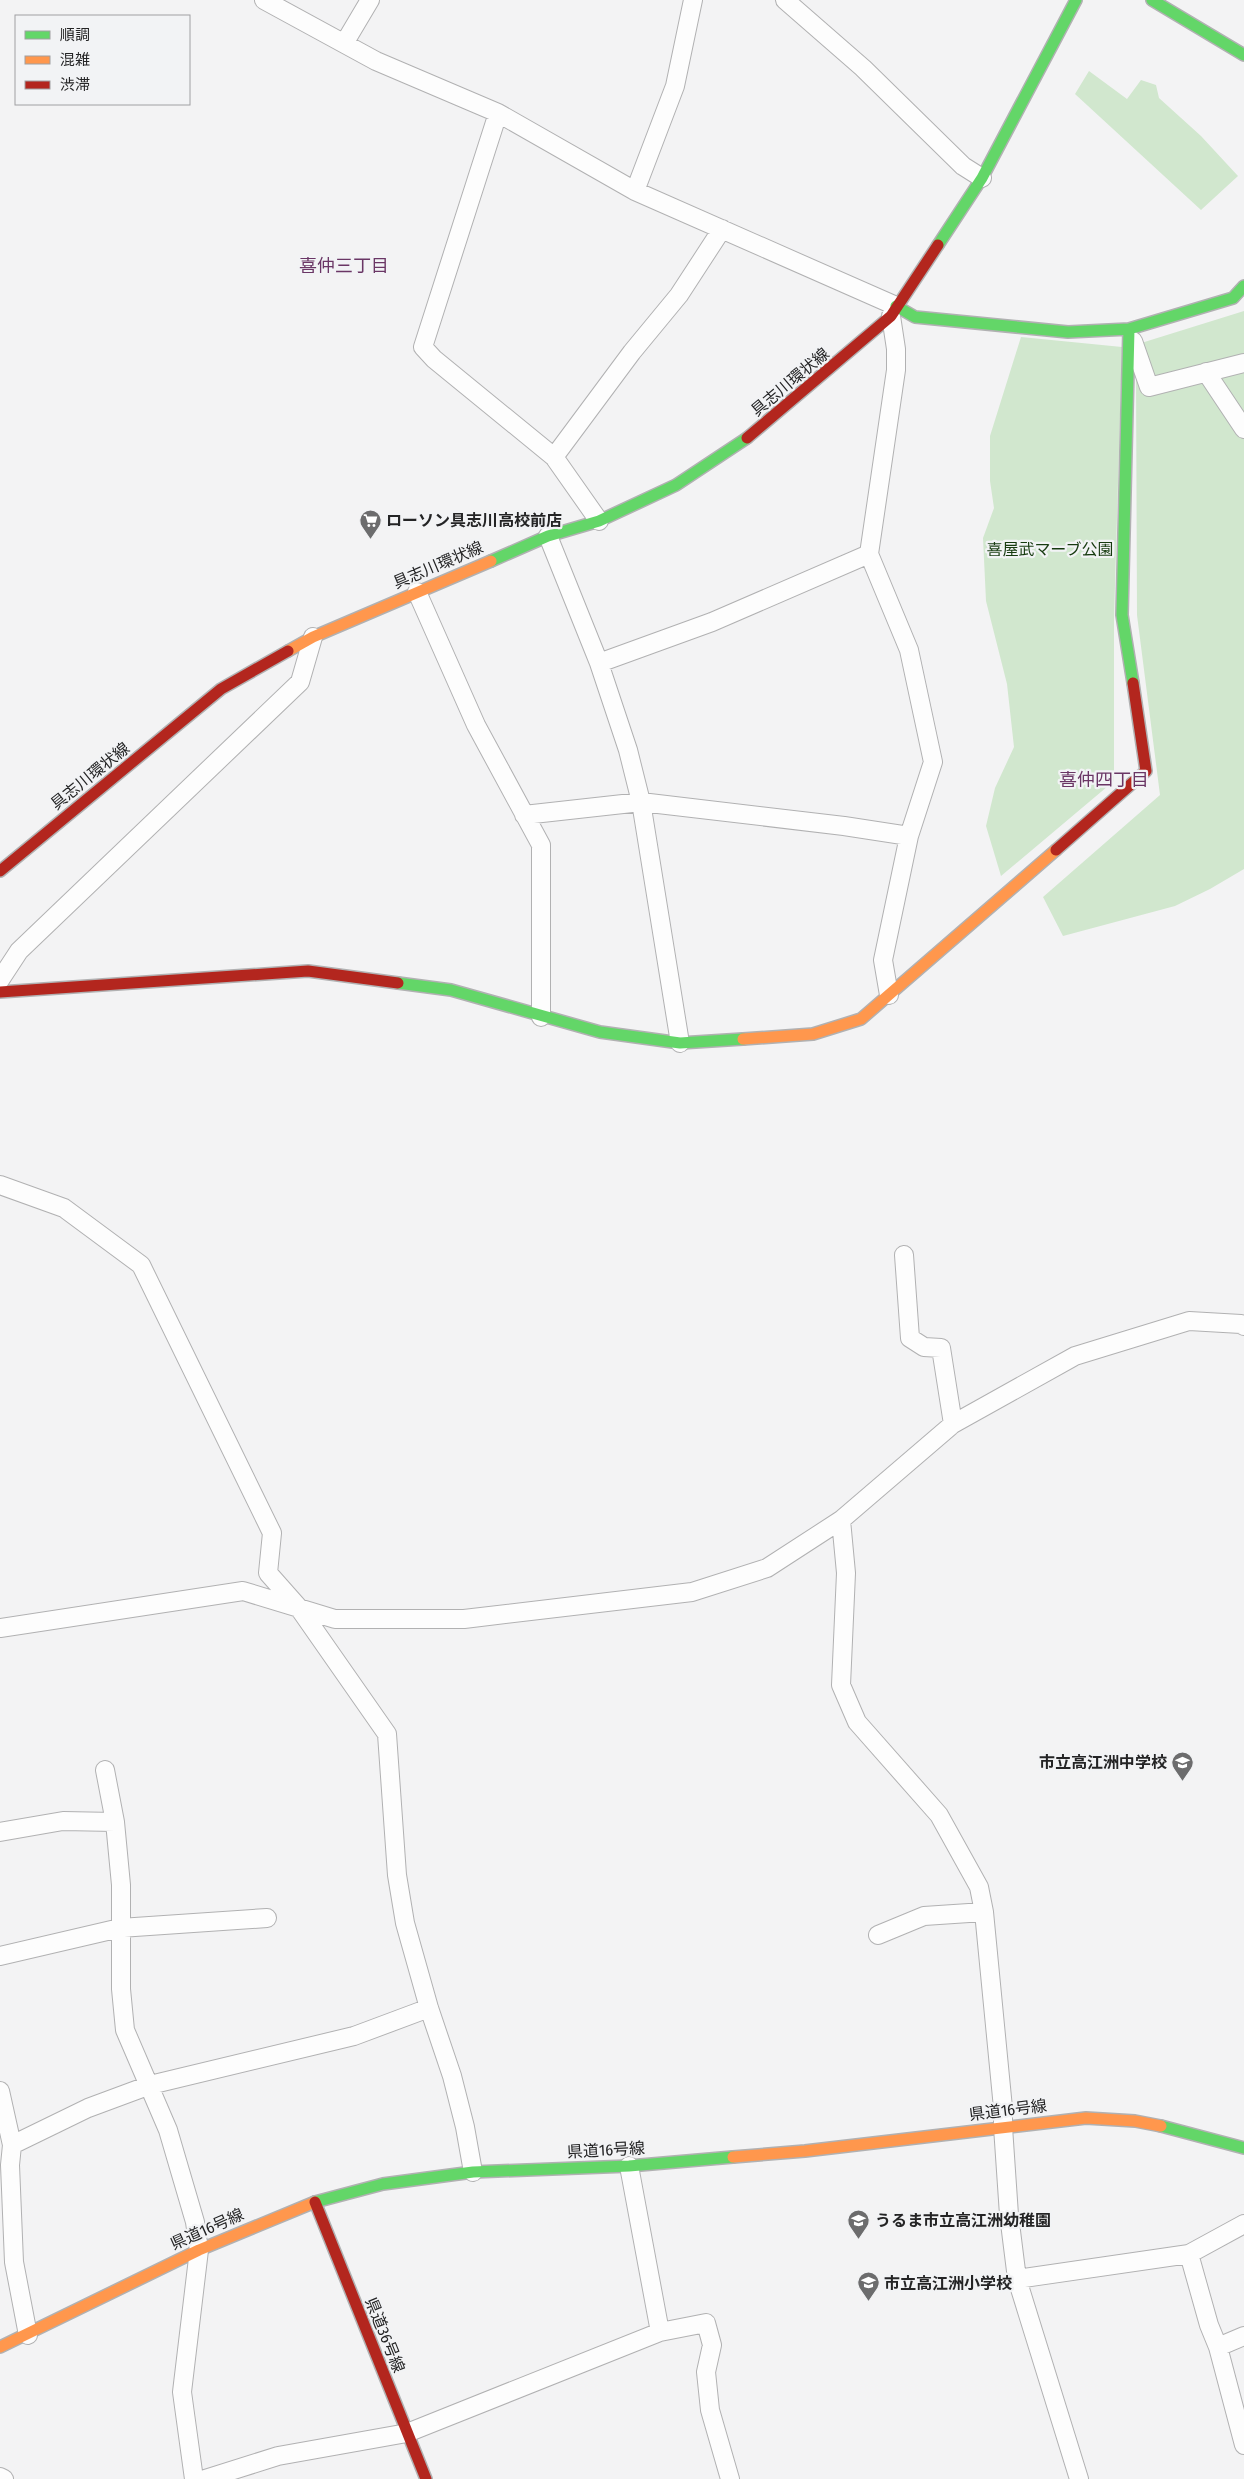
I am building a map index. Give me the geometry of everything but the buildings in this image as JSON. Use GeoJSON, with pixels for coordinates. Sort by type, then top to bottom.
{"type":"FeatureCollection","features":[{"type":"Feature","properties":{"kind":"main road","name":"具志川環状線"},"geometry":{"type":"LineString","coordinates":[[0,871],[221,689],[312,637],[548,536],[599,520],[676,485],[715,461],[767,423],[894,311],[982,178],[1076,0]]}},
{"type":"Feature","properties":{"kind":"main road"},"geometry":{"type":"LineString","coordinates":[[1152,0],[1244,55]]}},
{"type":"Feature","properties":{"kind":"main road"},"geometry":{"type":"LineString","coordinates":[[894,311],[915,317],[1024,329],[1068,332],[1129,329],[1233,298],[1244,286]]}},
{"type":"Feature","properties":{"kind":"main road"},"geometry":{"type":"LineString","coordinates":[[0,992],[308,971],[451,990],[541,1017],[600,1032],[680,1043],[813,1034],[861,1019],[1146,770],[1122,615],[1129,329]]}},
{"type":"Feature","properties":{"kind":"main road","name":"県道16号線"},"geometry":{"type":"LineString","coordinates":[[0,2347],[200,2250],[284,2213],[315,2202],[383,2184],[473,2172],[629,2166],[854,2146],[1086,2118],[1135,2121],[1188,2132],[1244,2148]]}},
{"type":"Feature","properties":{"kind":"main road","name":"県道36号線"},"geometry":{"type":"LineString","coordinates":[[315,2202],[426,2479]]}},
{"type":"Feature","properties":{"kind":"street"},"geometry":{"type":"LineString","coordinates":[[264,0],[345,42],[376,61],[498,113],[635,191],[722,229],[894,311],[896,370],[869,554],[909,650],[934,762],[909,836],[883,960],[889,995]]}},
{"type":"Feature","properties":{"kind":"street"},"geometry":{"type":"LineString","coordinates":[[345,42],[370,0]]}},
{"type":"Feature","properties":{"kind":"street"},"geometry":{"type":"LineString","coordinates":[[635,191],[675,86],[693,0]]}},
{"type":"Feature","properties":{"kind":"street"},"geometry":{"type":"LineString","coordinates":[[785,0],[863,68],[964,166],[982,178]]}},
{"type":"Feature","properties":{"kind":"street"},"geometry":{"type":"LineString","coordinates":[[498,113],[423,346],[434,360],[554,458],[599,520]]}},
{"type":"Feature","properties":{"kind":"street"},"geometry":{"type":"LineString","coordinates":[[554,458],[632,352],[679,295],[722,229]]}},
{"type":"Feature","properties":{"kind":"street"},"geometry":{"type":"LineString","coordinates":[[1129,329],[1149,387],[1244,363]]}},
{"type":"Feature","properties":{"kind":"street"},"geometry":{"type":"LineString","coordinates":[[1206,372],[1244,428]]}},
{"type":"Feature","properties":{"kind":"street"},"geometry":{"type":"LineString","coordinates":[[548,536],[599,663],[628,750],[641,802],[680,1043]]}},
{"type":"Feature","properties":{"kind":"street"},"geometry":{"type":"LineString","coordinates":[[599,663],[712,622],[869,554]]}},
{"type":"Feature","properties":{"kind":"street"},"geometry":{"type":"LineString","coordinates":[[417,592],[476,725],[541,845],[541,1017]]}},
{"type":"Feature","properties":{"kind":"street"},"geometry":{"type":"LineString","coordinates":[[0,980],[19,951],[300,682],[312,637]]}},
{"type":"Feature","properties":{"kind":"street"},"geometry":{"type":"LineString","coordinates":[[524,814],[641,802],[844,826],[909,836]]}},
{"type":"Feature","properties":{"kind":"street"},"geometry":{"type":"LineString","coordinates":[[0,1185],[64,1208],[141,1265],[272,1533],[268,1573],[299,1608],[387,1734],[397,1875],[405,1923],[429,2008],[452,2076],[465,2127],[473,2172]]}},
{"type":"Feature","properties":{"kind":"street"},"geometry":{"type":"LineString","coordinates":[[904,1255],[910,1338],[924,1347],[941,1348],[953,1424]]}},
{"type":"Feature","properties":{"kind":"street"},"geometry":{"type":"LineString","coordinates":[[0,1628],[243,1591],[335,1618],[464,1619],[692,1592],[767,1568],[841,1520],[953,1424],[1075,1356],[1189,1321],[1241,1324],[1244,1326]]}},
{"type":"Feature","properties":{"kind":"street"},"geometry":{"type":"LineString","coordinates":[[841,1520],[846,1573],[840,1686],[857,1722],[939,1816],[979,1887],[984,1912],[1017,2279],[1079,2479]]}},
{"type":"Feature","properties":{"kind":"street"},"geometry":{"type":"LineString","coordinates":[[105,1770],[115,1822],[121,1885],[120,1928],[125,2030],[168,2130],[195,2222],[200,2250],[182,2392],[194,2479]]}},
{"type":"Feature","properties":{"kind":"street"},"geometry":{"type":"LineString","coordinates":[[0,1832],[63,1821],[115,1822]]}},
{"type":"Feature","properties":{"kind":"street"},"geometry":{"type":"LineString","coordinates":[[878,1935],[924,1916],[984,1912]]}},
{"type":"Feature","properties":{"kind":"street"},"geometry":{"type":"LineString","coordinates":[[0,1956],[120,1928],[267,1918]]}},
{"type":"Feature","properties":{"kind":"street"},"geometry":{"type":"LineString","coordinates":[[12,2145],[88,2108],[150,2085],[354,2036],[429,2008]]}},
{"type":"Feature","properties":{"kind":"street"},"geometry":{"type":"LineString","coordinates":[[0,2091],[12,2145],[10,2165],[14,2262],[28,2335]]}},
{"type":"Feature","properties":{"kind":"street"},"geometry":{"type":"LineString","coordinates":[[629,2166],[660,2332]]}},
{"type":"Feature","properties":{"kind":"street"},"geometry":{"type":"LineString","coordinates":[[1017,2279],[1189,2254],[1237,2230],[1244,2224]]}},
{"type":"Feature","properties":{"kind":"street"},"geometry":{"type":"LineString","coordinates":[[1189,2254],[1208,2325],[1218,2346],[1244,2444]]}},
{"type":"Feature","properties":{"kind":"street"},"geometry":{"type":"LineString","coordinates":[[205,2479],[278,2456],[407,2433],[660,2332],[706,2323],[712,2345],[706,2372],[710,2410],[730,2479]]}},
{"type":"Feature","properties":{"kind":"street"},"geometry":{"type":"LineString","coordinates":[[1218,2346],[1244,2336]]}},
{"type":"Feature","properties":{"kind":"street"},"geometry":{"type":"LineString","coordinates":[[0,2477],[4,2479]]}},
{"type":"Feature","properties":{"kind":"green space"},"geometry":{"type":"Polygon","coordinates":[[[1089,71],[1127,99],[1141,80],[1156,85],[1159,98],[1201,136],[1238,176],[1201,210],[1075,94],[1089,71]]]}},
{"type":"Feature","properties":{"kind":"green space","name":"喜屋武マーブ公園"},"geometry":{"type":"Polygon","coordinates":[[[1244,311],[1244,869],[1210,889],[1175,906],[1063,936],[1043,897],[1160,795],[1137,615],[1136,374],[1138,344],[1244,311]]]}},
{"type":"Feature","properties":{"kind":"green space","name":"喜屋武マーブ公園"},"geometry":{"type":"Polygon","coordinates":[[[1021,337],[1122,347],[1114,619],[1114,781],[1001,876],[986,826],[995,788],[1014,747],[1007,684],[986,601],[983,538],[994,508],[990,481],[990,436],[1021,337]]]}},
{"type":"Feature","properties":{"kind":"traffic: fast"},"geometry":{"type":"LineString","coordinates":[[938,245],[982,178],[1076,0]]}},
{"type":"Feature","properties":{"kind":"traffic: fast"},"geometry":{"type":"LineString","coordinates":[[1152,0],[1244,55]]}},
{"type":"Feature","properties":{"kind":"traffic: fast"},"geometry":{"type":"LineString","coordinates":[[896,306],[915,317],[1068,332],[1129,329],[1233,298],[1244,286]]}},
{"type":"Feature","properties":{"kind":"traffic: fast"},"geometry":{"type":"LineString","coordinates":[[1129,329],[1122,615],[1133,683]]}},
{"type":"Feature","properties":{"kind":"traffic: fast"},"geometry":{"type":"LineString","coordinates":[[491,561],[548,536],[599,521],[676,485],[747,438]]}},
{"type":"Feature","properties":{"kind":"traffic: fast"},"geometry":{"type":"LineString","coordinates":[[398,983],[451,990],[600,1032],[680,1043],[743,1039]]}},
{"type":"Feature","properties":{"kind":"traffic: fast"},"geometry":{"type":"LineString","coordinates":[[1161,2126],[1244,2148]]}},
{"type":"Feature","properties":{"kind":"traffic: fast"},"geometry":{"type":"LineString","coordinates":[[315,2202],[383,2184],[473,2172],[629,2166],[733,2157]]}},
{"type":"Feature","properties":{"kind":"traffic: slow"},"geometry":{"type":"LineString","coordinates":[[288,651],[313,637],[491,561]]}},
{"type":"Feature","properties":{"kind":"traffic: slow"},"geometry":{"type":"LineString","coordinates":[[743,1039],[813,1034],[861,1019],[1056,850]]}},
{"type":"Feature","properties":{"kind":"traffic: slow"},"geometry":{"type":"LineString","coordinates":[[733,2157],[805,2151],[1086,2118],[1135,2121],[1161,2126]]}},
{"type":"Feature","properties":{"kind":"traffic: slow"},"geometry":{"type":"LineString","coordinates":[[0,2347],[199,2250],[315,2202]]}},
{"type":"Feature","properties":{"kind":"traffic: jam"},"geometry":{"type":"LineString","coordinates":[[747,438],[891,316],[938,245]]}},
{"type":"Feature","properties":{"kind":"traffic: jam"},"geometry":{"type":"LineString","coordinates":[[0,871],[221,689],[288,651]]}},
{"type":"Feature","properties":{"kind":"traffic: jam"},"geometry":{"type":"LineString","coordinates":[[1056,850],[1146,771],[1133,683]]}},
{"type":"Feature","properties":{"kind":"traffic: jam"},"geometry":{"type":"LineString","coordinates":[[0,992],[308,971],[398,983]]}},
{"type":"Feature","properties":{"kind":"traffic: jam"},"geometry":{"type":"LineString","coordinates":[[315,2202],[426,2479]]}},
{"type":"Feature","properties":{"kind":"place","name":"ローソン具志川高校前店"},"geometry":{"type":"Point","coordinates":[370,539]}},
{"type":"Feature","properties":{"kind":"place","name":"市立高江洲中学校"},"geometry":{"type":"Point","coordinates":[1183,1781]}},
{"type":"Feature","properties":{"kind":"place","name":"うるま市立高江洲幼稚園"},"geometry":{"type":"Point","coordinates":[859,2239]}},
{"type":"Feature","properties":{"kind":"place","name":"市立高江洲小学校"},"geometry":{"type":"Point","coordinates":[868,2302]}},
{"type":"Feature","properties":{"kind":"district","name":"喜仲三丁目"},"geometry":{"type":"Point","coordinates":[344,266]}},
{"type":"Feature","properties":{"kind":"district","name":"喜仲四丁目"},"geometry":{"type":"Point","coordinates":[1104,780]}}]}
